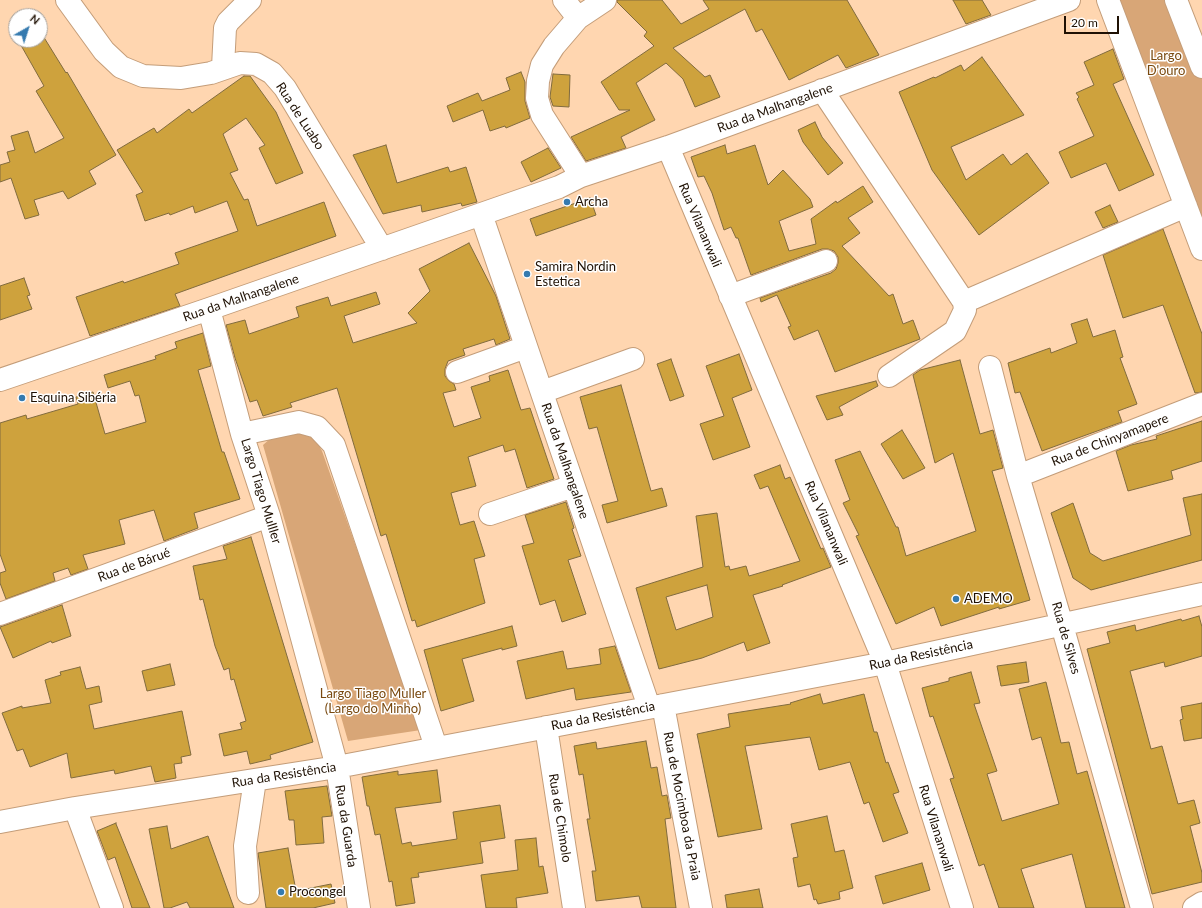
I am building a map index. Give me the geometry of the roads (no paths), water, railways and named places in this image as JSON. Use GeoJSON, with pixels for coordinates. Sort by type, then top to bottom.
{"type":"FeatureCollection","features":[{"type":"Feature","properties":{"kind":"street","name":"Rua de Luabo"},"geometry":{"type":"LineString","coordinates":[[67,0],[104,51],[121,67],[143,76],[181,78],[211,73],[223,67],[240,63],[256,64],[272,72],[285,88],[382,249]]}},
{"type":"Feature","properties":{"kind":"street"},"geometry":{"type":"LineString","coordinates":[[223,67],[225,28],[228,22],[250,0]]}},
{"type":"Feature","properties":{"kind":"street"},"geometry":{"type":"LineString","coordinates":[[564,0],[578,18]]}},
{"type":"Feature","properties":{"kind":"street"},"geometry":{"type":"LineString","coordinates":[[582,176],[542,115],[538,98],[538,81],[542,65],[554,46],[578,18],[605,0]]}},
{"type":"Feature","properties":{"kind":"street","name":"Rua da Malhangalene"},"geometry":{"type":"LineString","coordinates":[[0,380],[559,187],[582,176],[668,147],[1069,0]]}},
{"type":"Feature","properties":{"kind":"street"},"geometry":{"type":"LineString","coordinates":[[1108,0],[1202,249]]}},
{"type":"Feature","properties":{"kind":"street"},"geometry":{"type":"LineString","coordinates":[[1176,0],[1202,67]]}},
{"type":"Feature","properties":{"kind":"street"},"geometry":{"type":"LineString","coordinates":[[822,90],[964,302],[965,310],[955,331],[889,376]]}},
{"type":"Feature","properties":{"kind":"street","name":"Rua Vilananwali"},"geometry":{"type":"LineString","coordinates":[[668,147],[885,663],[962,908]]}},
{"type":"Feature","properties":{"kind":"street"},"geometry":{"type":"LineString","coordinates":[[964,302],[1186,206]]}},
{"type":"Feature","properties":{"kind":"street","name":"Rua da Malhangalene"},"geometry":{"type":"LineString","coordinates":[[481,214],[574,486],[656,706]]}},
{"type":"Feature","properties":{"kind":"street"},"geometry":{"type":"LineString","coordinates":[[730,296],[826,261]]}},
{"type":"Feature","properties":{"kind":"street"},"geometry":{"type":"LineString","coordinates":[[209,309],[242,434]]}},
{"type":"Feature","properties":{"kind":"street"},"geometry":{"type":"LineString","coordinates":[[457,372],[526,347]]}},
{"type":"Feature","properties":{"kind":"street"},"geometry":{"type":"LineString","coordinates":[[542,392],[633,359]]}},
{"type":"Feature","properties":{"kind":"street","name":"Rua de Silves"},"geometry":{"type":"LineString","coordinates":[[990,367],[1018,476],[1142,908]]}},
{"type":"Feature","properties":{"kind":"street","name":"Rua de Chinyamapere"},"geometry":{"type":"LineString","coordinates":[[1018,476],[1202,404]]}},
{"type":"Feature","properties":{"kind":"street","name":"Largo Tiago Mulller"},"geometry":{"type":"LineString","coordinates":[[337,767],[269,516],[242,434],[299,422],[317,427],[334,445],[436,747]]}},
{"type":"Feature","properties":{"kind":"street"},"geometry":{"type":"LineString","coordinates":[[490,514],[574,486]]}},
{"type":"Feature","properties":{"kind":"street","name":"Rua de Bárué"},"geometry":{"type":"LineString","coordinates":[[0,614],[269,516]]}},
{"type":"Feature","properties":{"kind":"street","name":"Rua da Resistência"},"geometry":{"type":"LineString","coordinates":[[2,817],[75,808],[337,767],[885,663],[1202,594]]}},
{"type":"Feature","properties":{"kind":"street","name":"Rua de Mocimboa da Praia"},"geometry":{"type":"LineString","coordinates":[[656,706],[701,908]]}},
{"type":"Feature","properties":{"kind":"street","name":"Rua de Chimolo"},"geometry":{"type":"LineString","coordinates":[[546,727],[574,908]]}},
{"type":"Feature","properties":{"kind":"street","name":"Rua da Guarda"},"geometry":{"type":"LineString","coordinates":[[337,767],[359,908]]}},
{"type":"Feature","properties":{"kind":"street"},"geometry":{"type":"LineString","coordinates":[[248,893],[245,846],[255,780]]}},
{"type":"Feature","properties":{"kind":"street"},"geometry":{"type":"LineString","coordinates":[[75,808],[112,908]]}},
{"type":"Feature","properties":{"kind":"street"},"geometry":{"type":"LineString","coordinates":[[1194,908],[1202,903]]}},
{"type":"Feature","properties":{"kind":"place","name":"Archa"},"geometry":{"type":"Point","coordinates":[567,202]}},
{"type":"Feature","properties":{"kind":"place","name":"Samira Nordin Estetica"},"geometry":{"type":"Point","coordinates":[527,274]}},
{"type":"Feature","properties":{"kind":"place","name":"Esquina Sibéria"},"geometry":{"type":"Point","coordinates":[22,398]}},
{"type":"Feature","properties":{"kind":"place","name":"ADEMO"},"geometry":{"type":"Point","coordinates":[956,599]}},
{"type":"Feature","properties":{"kind":"place","name":"Procongel"},"geometry":{"type":"Point","coordinates":[281,892]}},
{"type":"Feature","properties":{"kind":"park label","name":"Largo D'ouro"},"geometry":{"type":"Point","coordinates":[1166,64]}},
{"type":"Feature","properties":{"kind":"park label","name":"Largo Tiago Muller (Largo do Minho)"},"geometry":{"type":"Point","coordinates":[373,702]}}]}
